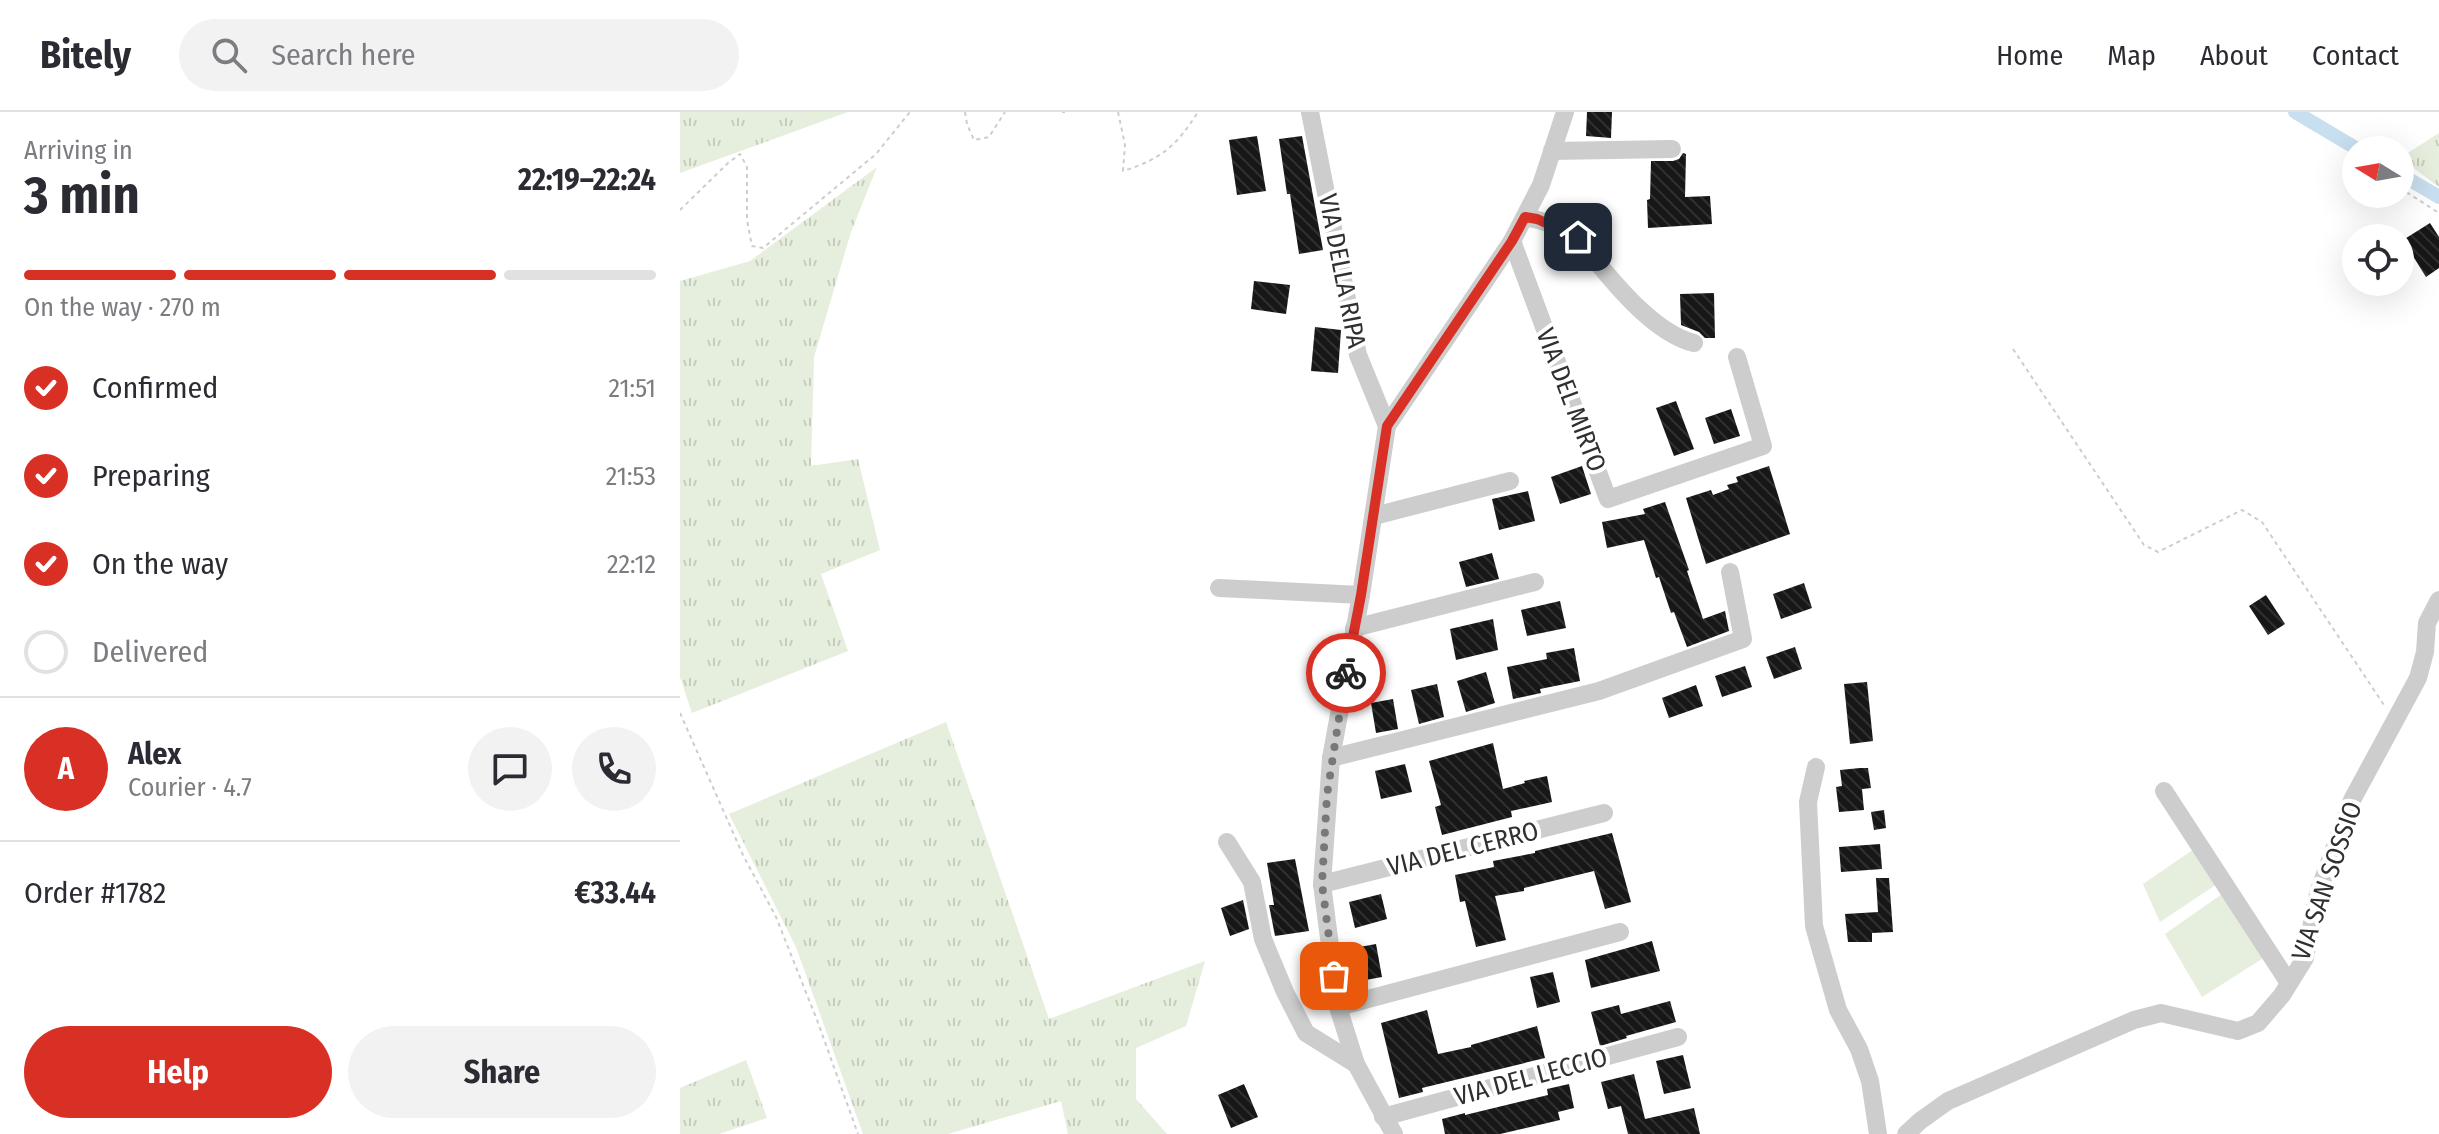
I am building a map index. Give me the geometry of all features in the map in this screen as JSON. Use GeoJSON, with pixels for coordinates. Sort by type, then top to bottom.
{"type":"FeatureCollection","features":[{"type":"Feature","properties":{"kind":"street","name":"VIA DELLA RIPA"},"geometry":{"type":"LineString","coordinates":[[1310,112],[1358,355],[1387,426]]}},
{"type":"Feature","properties":{"kind":"street"},"geometry":{"type":"LineString","coordinates":[[1394,1134],[1356,1064],[1338,1007],[1322,884],[1331,758],[1361,595],[1387,426],[1512,241],[1541,185],[1565,112]]}},
{"type":"Feature","properties":{"kind":"street"},"geometry":{"type":"LineString","coordinates":[[1554,147],[1647,140]]}},
{"type":"Feature","properties":{"kind":"street"},"geometry":{"type":"LineString","coordinates":[[1554,147],[1672,149]]}},
{"type":"Feature","properties":{"kind":"street"},"geometry":{"type":"LineString","coordinates":[[1525,217],[1578,237],[1636,305],[1677,339],[1694,343]]}},
{"type":"Feature","properties":{"kind":"street","name":"VIA DEL MIRTO"},"geometry":{"type":"LineString","coordinates":[[1512,241],[1608,499],[1763,446],[1737,357]]}},
{"type":"Feature","properties":{"kind":"street"},"geometry":{"type":"LineString","coordinates":[[1374,516],[1510,481]]}},
{"type":"Feature","properties":{"kind":"street"},"geometry":{"type":"LineString","coordinates":[[1331,758],[1599,691],[1743,639],[1730,572]]}},
{"type":"Feature","properties":{"kind":"street"},"geometry":{"type":"LineString","coordinates":[[1354,628],[1535,582]]}},
{"type":"Feature","properties":{"kind":"street"},"geometry":{"type":"LineString","coordinates":[[1219,588],[1361,595]]}},
{"type":"Feature","properties":{"kind":"street","name":"VIA SAN SOSSIO"},"geometry":{"type":"LineString","coordinates":[[1906,1134],[1948,1101],[2134,1020],[2161,1013],[2238,1031],[2258,1023],[2305,958],[2318,893],[2352,800],[2418,678],[2425,652],[2427,623],[2439,600]]}},
{"type":"Feature","properties":{"kind":"street"},"geometry":{"type":"LineString","coordinates":[[1816,767],[1808,802],[1814,926],[1838,1010],[1859,1049],[1870,1081],[1878,1134]]}},
{"type":"Feature","properties":{"kind":"street"},"geometry":{"type":"LineString","coordinates":[[2164,791],[2289,983]]}},
{"type":"Feature","properties":{"kind":"street","name":"VIA DEL CERRO"},"geometry":{"type":"LineString","coordinates":[[1322,884],[1604,813]]}},
{"type":"Feature","properties":{"kind":"street"},"geometry":{"type":"LineString","coordinates":[[1227,842],[1252,882],[1263,939],[1306,1033],[1356,1064]]}},
{"type":"Feature","properties":{"kind":"street"},"geometry":{"type":"LineString","coordinates":[[1338,1007],[1620,932]]}},
{"type":"Feature","properties":{"kind":"street","name":"VIA DEL LECCIO"},"geometry":{"type":"LineString","coordinates":[[1383,1117],[1678,1037]]}},
{"type":"Feature","properties":{"kind":"path"},"geometry":{"type":"LineString","coordinates":[[680,210],[740,154],[747,167],[747,220],[752,246],[763,248],[876,154],[910,112]]}},
{"type":"Feature","properties":{"kind":"path"},"geometry":{"type":"LineString","coordinates":[[965,112],[974,140],[989,137],[1005,112]]}},
{"type":"Feature","properties":{"kind":"path"},"geometry":{"type":"LineString","coordinates":[[1118,112],[1125,145],[1123,171],[1161,156],[1184,133],[1198,112]]}},
{"type":"Feature","properties":{"kind":"path"},"geometry":{"type":"LineString","coordinates":[[2414,197],[2439,213]]}},
{"type":"Feature","properties":{"kind":"path"},"geometry":{"type":"LineString","coordinates":[[2013,349],[2144,545],[2158,552],[2242,510],[2262,522],[2395,722]]}},
{"type":"Feature","properties":{"kind":"path"},"geometry":{"type":"LineString","coordinates":[[680,713],[743,855],[776,917],[858,1134]]}},
{"type":"Feature","properties":{"kind":"green space"},"geometry":{"type":"Polygon","coordinates":[[[680,112],[848,112],[680,173],[680,112]]]}},
{"type":"Feature","properties":{"kind":"green space"},"geometry":{"type":"Polygon","coordinates":[[[2439,133],[2439,187],[2414,168],[2414,149],[2439,133]]]}},
{"type":"Feature","properties":{"kind":"green space"},"geometry":{"type":"Polygon","coordinates":[[[877,167],[851,232],[814,357],[811,466],[858,459],[880,550],[821,574],[848,651],[692,713],[680,677],[680,281],[750,261],[877,167]]]}},
{"type":"Feature","properties":{"kind":"green space"},"geometry":{"type":"Polygon","coordinates":[[[946,722],[1049,1019],[1205,961],[1186,1026],[1136,1048],[1136,1099],[1167,1134],[1068,1134],[1061,1101],[948,1134],[863,1134],[796,947],[729,814],[946,722]]]}},
{"type":"Feature","properties":{"kind":"green space"},"geometry":{"type":"Polygon","coordinates":[[[2194,849],[2217,884],[2160,922],[2143,884],[2194,849]]]}},
{"type":"Feature","properties":{"kind":"green space"},"geometry":{"type":"Polygon","coordinates":[[[2222,894],[2265,957],[2202,997],[2165,934],[2222,894]]]}},
{"type":"Feature","properties":{"kind":"green space"},"geometry":{"type":"Polygon","coordinates":[[[746,1060],[767,1118],[719,1134],[680,1134],[680,1088],[746,1060]]]}},
{"type":"Feature","properties":{"kind":"building"},"geometry":{"type":"Polygon","coordinates":[[[1587,112],[1612,112],[1611,138],[1586,136],[1587,112]]]}},
{"type":"Feature","properties":{"kind":"building"},"geometry":{"type":"Polygon","coordinates":[[[1257,136],[1266,191],[1237,195],[1229,140],[1257,136]]]}},
{"type":"Feature","properties":{"kind":"building"},"geometry":{"type":"Polygon","coordinates":[[[1302,136],[1323,250],[1299,254],[1279,139],[1302,136]]]}},
{"type":"Feature","properties":{"kind":"building"},"geometry":{"type":"Polygon","coordinates":[[[1686,154],[1685,197],[1710,196],[1712,224],[1648,228],[1651,161],[1673,161],[1686,154]]]}},
{"type":"Feature","properties":{"kind":"building"},"geometry":{"type":"Polygon","coordinates":[[[2430,223],[2439,237],[2439,268],[2426,277],[2414,258],[2414,233],[2430,223]]]}},
{"type":"Feature","properties":{"kind":"building"},"geometry":{"type":"Polygon","coordinates":[[[1254,281],[1290,285],[1286,314],[1251,309],[1254,281]]]}},
{"type":"Feature","properties":{"kind":"building"},"geometry":{"type":"Polygon","coordinates":[[[1714,293],[1715,338],[1705,338],[1699,332],[1681,325],[1680,294],[1714,293]]]}},
{"type":"Feature","properties":{"kind":"building"},"geometry":{"type":"Polygon","coordinates":[[[1315,327],[1341,330],[1338,373],[1311,371],[1315,327]]]}},
{"type":"Feature","properties":{"kind":"building"},"geometry":{"type":"Polygon","coordinates":[[[1676,401],[1694,449],[1674,456],[1656,408],[1676,401]]]}},
{"type":"Feature","properties":{"kind":"building"},"geometry":{"type":"Polygon","coordinates":[[[1731,409],[1740,436],[1714,444],[1705,418],[1731,409]]]}},
{"type":"Feature","properties":{"kind":"building"},"geometry":{"type":"Polygon","coordinates":[[[1582,466],[1591,494],[1560,504],[1551,477],[1582,466]]]}},
{"type":"Feature","properties":{"kind":"building"},"geometry":{"type":"Polygon","coordinates":[[[1769,466],[1790,534],[1706,564],[1686,498],[1711,490],[1713,495],[1729,489],[1727,485],[1738,482],[1736,477],[1769,466]]]}},
{"type":"Feature","properties":{"kind":"building"},"geometry":{"type":"Polygon","coordinates":[[[1528,491],[1535,521],[1499,530],[1492,499],[1528,491]]]}},
{"type":"Feature","properties":{"kind":"building"},"geometry":{"type":"Polygon","coordinates":[[[1665,502],[1703,619],[1725,611],[1729,631],[1687,647],[1659,577],[1656,578],[1644,540],[1607,548],[1602,522],[1645,514],[1643,509],[1665,502]]]}},
{"type":"Feature","properties":{"kind":"building"},"geometry":{"type":"Polygon","coordinates":[[[1492,553],[1499,579],[1466,587],[1459,562],[1492,553]]]}},
{"type":"Feature","properties":{"kind":"building"},"geometry":{"type":"Polygon","coordinates":[[[1804,583],[1812,608],[1781,619],[1773,594],[1804,583]]]}},
{"type":"Feature","properties":{"kind":"building"},"geometry":{"type":"Polygon","coordinates":[[[2266,595],[2285,624],[2268,635],[2249,606],[2266,595]]]}},
{"type":"Feature","properties":{"kind":"building"},"geometry":{"type":"Polygon","coordinates":[[[1560,601],[1566,628],[1527,636],[1521,610],[1560,601]]]}},
{"type":"Feature","properties":{"kind":"building"},"geometry":{"type":"Polygon","coordinates":[[[1493,619],[1498,650],[1456,660],[1450,629],[1493,619]]]}},
{"type":"Feature","properties":{"kind":"building"},"geometry":{"type":"Polygon","coordinates":[[[1795,647],[1802,669],[1774,679],[1766,657],[1795,647]]]}},
{"type":"Feature","properties":{"kind":"building"},"geometry":{"type":"Polygon","coordinates":[[[1574,648],[1580,681],[1540,689],[1541,693],[1513,699],[1507,667],[1547,659],[1546,653],[1574,648]]]}},
{"type":"Feature","properties":{"kind":"building"},"geometry":{"type":"Polygon","coordinates":[[[1745,666],[1752,687],[1722,697],[1715,676],[1745,666]]]}},
{"type":"Feature","properties":{"kind":"building"},"geometry":{"type":"Polygon","coordinates":[[[1486,672],[1495,703],[1466,712],[1457,681],[1486,672]]]}},
{"type":"Feature","properties":{"kind":"building"},"geometry":{"type":"Polygon","coordinates":[[[1867,682],[1873,741],[1850,744],[1844,684],[1867,682]]]}},
{"type":"Feature","properties":{"kind":"building"},"geometry":{"type":"Polygon","coordinates":[[[1437,684],[1444,717],[1419,724],[1411,690],[1437,684]]]}},
{"type":"Feature","properties":{"kind":"building"},"geometry":{"type":"Polygon","coordinates":[[[1696,685],[1703,706],[1669,718],[1662,698],[1696,685]]]}},
{"type":"Feature","properties":{"kind":"building"},"geometry":{"type":"Polygon","coordinates":[[[1393,699],[1398,729],[1376,733],[1371,703],[1393,699]]]}},
{"type":"Feature","properties":{"kind":"building"},"geometry":{"type":"Polygon","coordinates":[[[1493,743],[1503,789],[1547,776],[1552,802],[1511,811],[1512,817],[1442,835],[1435,807],[1441,805],[1429,761],[1493,743]]]}},
{"type":"Feature","properties":{"kind":"building"},"geometry":{"type":"Polygon","coordinates":[[[1405,764],[1412,792],[1381,799],[1375,771],[1405,764]]]}},
{"type":"Feature","properties":{"kind":"building"},"geometry":{"type":"Polygon","coordinates":[[[1868,768],[1871,788],[1862,789],[1864,810],[1839,812],[1836,787],[1842,786],[1840,770],[1868,768]]]}},
{"type":"Feature","properties":{"kind":"building"},"geometry":{"type":"Polygon","coordinates":[[[1884,810],[1886,828],[1874,830],[1871,812],[1884,810]]]}},
{"type":"Feature","properties":{"kind":"building"},"geometry":{"type":"Polygon","coordinates":[[[1612,833],[1631,902],[1605,909],[1594,871],[1495,896],[1506,940],[1476,947],[1465,901],[1460,902],[1455,875],[1494,867],[1493,861],[1612,833]]]}},
{"type":"Feature","properties":{"kind":"building"},"geometry":{"type":"Polygon","coordinates":[[[1880,844],[1882,869],[1841,872],[1839,847],[1880,844]]]}},
{"type":"Feature","properties":{"kind":"building"},"geometry":{"type":"Polygon","coordinates":[[[1295,859],[1309,931],[1275,936],[1269,905],[1274,905],[1267,863],[1295,859]]]}},
{"type":"Feature","properties":{"kind":"building"},"geometry":{"type":"Polygon","coordinates":[[[1876,878],[1889,878],[1893,932],[1872,933],[1872,942],[1848,942],[1845,914],[1878,912],[1876,878]]]}},
{"type":"Feature","properties":{"kind":"building"},"geometry":{"type":"Polygon","coordinates":[[[1381,894],[1387,919],[1355,928],[1349,902],[1381,894]]]}},
{"type":"Feature","properties":{"kind":"building"},"geometry":{"type":"Polygon","coordinates":[[[1243,900],[1249,929],[1230,936],[1221,908],[1243,900]]]}},
{"type":"Feature","properties":{"kind":"building"},"geometry":{"type":"Polygon","coordinates":[[[1652,941],[1660,971],[1591,988],[1585,960],[1652,941]]]}},
{"type":"Feature","properties":{"kind":"building"},"geometry":{"type":"Polygon","coordinates":[[[1376,944],[1382,977],[1360,981],[1354,948],[1376,944]]]}},
{"type":"Feature","properties":{"kind":"building"},"geometry":{"type":"Polygon","coordinates":[[[1553,972],[1560,1002],[1537,1008],[1530,977],[1553,972]]]}},
{"type":"Feature","properties":{"kind":"building"},"geometry":{"type":"Polygon","coordinates":[[[1670,1001],[1676,1022],[1600,1046],[1591,1012],[1619,1005],[1621,1014],[1670,1001]]]}},
{"type":"Feature","properties":{"kind":"building"},"geometry":{"type":"Polygon","coordinates":[[[1427,1010],[1438,1054],[1537,1026],[1545,1058],[1422,1088],[1423,1092],[1399,1098],[1381,1023],[1427,1010]]]}},
{"type":"Feature","properties":{"kind":"building"},"geometry":{"type":"Polygon","coordinates":[[[1683,1055],[1691,1088],[1664,1094],[1656,1061],[1683,1055]]]}},
{"type":"Feature","properties":{"kind":"building"},"geometry":{"type":"Polygon","coordinates":[[[1634,1074],[1645,1119],[1694,1108],[1700,1134],[1628,1134],[1621,1106],[1608,1109],[1601,1082],[1634,1074]]]}},
{"type":"Feature","properties":{"kind":"building"},"geometry":{"type":"Polygon","coordinates":[[[1244,1084],[1258,1117],[1231,1128],[1218,1095],[1244,1084]]]}},
{"type":"Feature","properties":{"kind":"building"},"geometry":{"type":"Polygon","coordinates":[[[1569,1084],[1574,1108],[1558,1112],[1560,1120],[1500,1134],[1445,1134],[1442,1119],[1548,1095],[1547,1089],[1569,1084]]]}},
{"type":"Feature","properties":{"kind":"waterway"},"geometry":{"type":"LineString","coordinates":[[2295,112],[2342,140]]}},
{"type":"Feature","properties":{"kind":"waterway"},"geometry":{"type":"LineString","coordinates":[[2414,182],[2439,197]]}},
{"type":"Feature","properties":{"kind":"way so far"},"geometry":{"type":"LineString","coordinates":[[1334,976],[1322,884],[1331,758],[1346,673]]}},
{"type":"Feature","properties":{"kind":"route"},"geometry":{"type":"LineString","coordinates":[[1346,673],[1387,426],[1525,217],[1578,237]]}}]}
